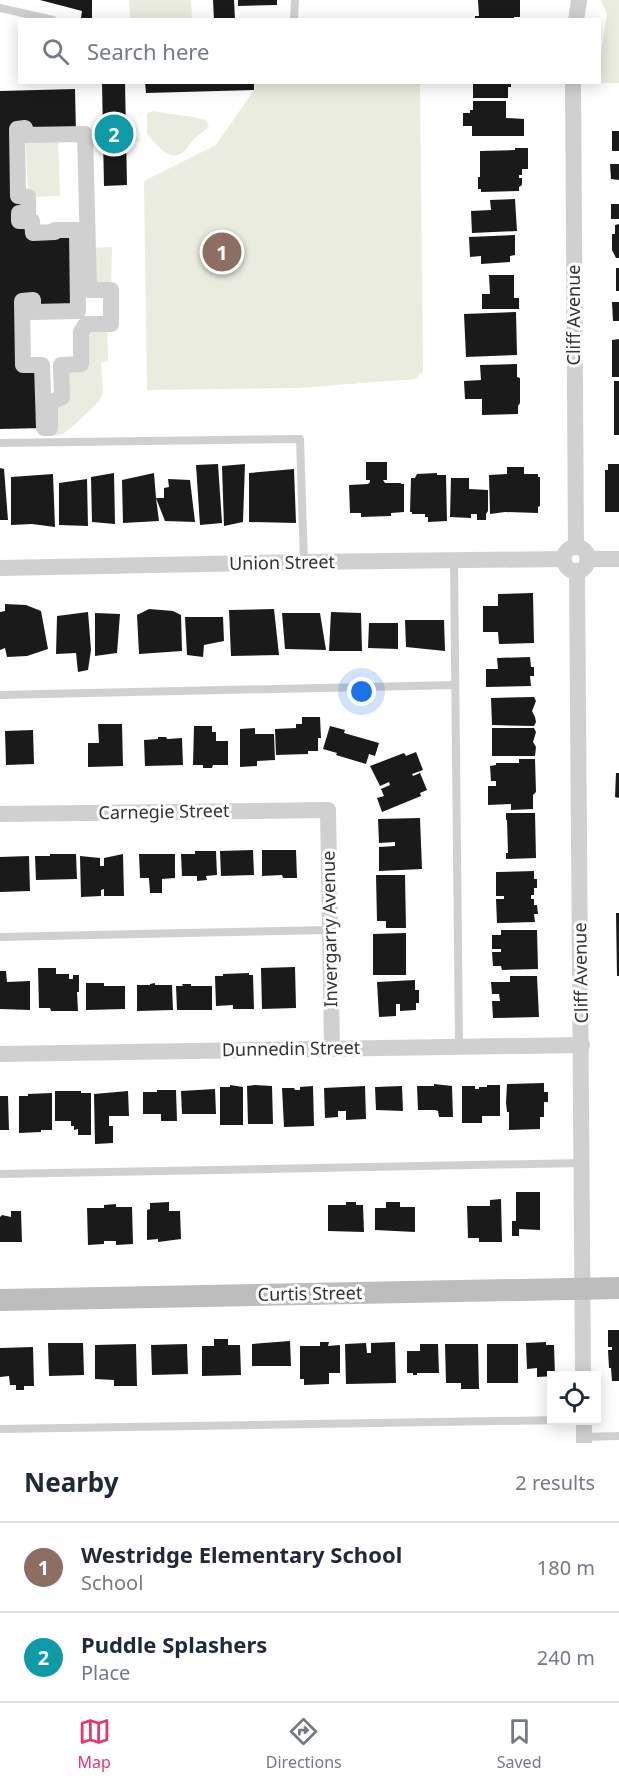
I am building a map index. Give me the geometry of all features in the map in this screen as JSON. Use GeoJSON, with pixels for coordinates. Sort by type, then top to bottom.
{"type":"FeatureCollection","features":[{"type":"Feature","properties":{"kind":"street"},"geometry":{"type":"LineString","coordinates":[[576,18],[579,1]]}},
{"type":"Feature","properties":{"kind":"street","name":"Cliff Avenue"},"geometry":{"type":"LineString","coordinates":[[573,84],[583,1371]]}},
{"type":"Feature","properties":{"kind":"street"},"geometry":{"type":"LineString","coordinates":[[25,128],[25,135],[85,134],[89,290],[111,290],[111,324],[86,324],[81,332],[81,364],[61,365],[62,397],[50,403],[50,428],[44,428],[42,365],[23,365],[22,301],[33,300],[33,312],[78,311],[77,230],[33,233],[32,221],[19,221],[19,213],[28,213],[28,197],[18,196],[17,129],[25,128]]}},
{"type":"Feature","properties":{"kind":"street","name":"Union Street"},"geometry":{"type":"LineString","coordinates":[[0,568],[619,559]]}},
{"type":"Feature","properties":{"kind":"street","name":"Carnegie Street"},"geometry":{"type":"LineString","coordinates":[[0,814],[328,810]]}},
{"type":"Feature","properties":{"kind":"street","name":"Invergarry Avenue"},"geometry":{"type":"LineString","coordinates":[[328,810],[332,1048]]}},
{"type":"Feature","properties":{"kind":"street","name":"Dunnedin Street"},"geometry":{"type":"LineString","coordinates":[[0,1054],[582,1045]]}},
{"type":"Feature","properties":{"kind":"street","name":"Curtis Street"},"geometry":{"type":"LineString","coordinates":[[0,1300],[619,1288]]}},
{"type":"Feature","properties":{"kind":"lane"},"geometry":{"type":"LineString","coordinates":[[294,18],[295,0]]}},
{"type":"Feature","properties":{"kind":"lane"},"geometry":{"type":"LineString","coordinates":[[0,8],[44,18]]}},
{"type":"Feature","properties":{"kind":"lane"},"geometry":{"type":"LineString","coordinates":[[0,443],[300,439],[304,562]]}},
{"type":"Feature","properties":{"kind":"lane"},"geometry":{"type":"LineString","coordinates":[[454,560],[459,1046]]}},
{"type":"Feature","properties":{"kind":"lane"},"geometry":{"type":"LineString","coordinates":[[0,695],[455,686]]}},
{"type":"Feature","properties":{"kind":"lane"},"geometry":{"type":"LineString","coordinates":[[0,937],[330,930]]}},
{"type":"Feature","properties":{"kind":"lane"},"geometry":{"type":"LineString","coordinates":[[0,1174],[582,1162]]}},
{"type":"Feature","properties":{"kind":"lane"},"geometry":{"type":"LineString","coordinates":[[0,1429],[547,1420]]}},
{"type":"Feature","properties":{"kind":"lane"},"geometry":{"type":"LineString","coordinates":[[584,1430],[619,1436]]}},
{"type":"Feature","properties":{"kind":"shaded area"},"geometry":{"type":"Polygon","coordinates":[[[129,0],[191,0],[192,18],[130,18],[129,0]]]}},
{"type":"Feature","properties":{"kind":"shaded area"},"geometry":{"type":"Polygon","coordinates":[[[601,0],[619,0],[619,83],[601,83],[601,53],[607,14],[601,0]]]}},
{"type":"Feature","properties":{"kind":"shaded area"},"geometry":{"type":"Polygon","coordinates":[[[255,84],[420,84],[423,371],[415,379],[296,388],[147,390],[144,181],[216,145],[254,90],[255,84]]]}},
{"type":"Feature","properties":{"kind":"shaded area"},"geometry":{"type":"Polygon","coordinates":[[[154,111],[205,120],[209,126],[194,139],[184,152],[172,155],[163,150],[147,134],[147,113],[154,111]]]}},
{"type":"Feature","properties":{"kind":"shaded area"},"geometry":{"type":"Polygon","coordinates":[[[58,141],[60,196],[28,197],[26,143],[58,141]]]}},
{"type":"Feature","properties":{"kind":"shaded area"},"geometry":{"type":"Polygon","coordinates":[[[112,247],[111,290],[89,290],[88,248],[112,247]]]}},
{"type":"Feature","properties":{"kind":"shaded area"},"geometry":{"type":"Polygon","coordinates":[[[107,324],[108,361],[101,363],[103,393],[99,401],[63,434],[51,436],[50,403],[53,400],[61,365],[81,364],[81,332],[107,324]]]}},
{"type":"Feature","properties":{"kind":"building"},"geometry":{"type":"Polygon","coordinates":[[[40,0],[92,0],[92,18],[81,18],[82,11],[40,0]]]}},
{"type":"Feature","properties":{"kind":"building"},"geometry":{"type":"Polygon","coordinates":[[[213,0],[234,0],[235,18],[214,18],[213,0]]]}},
{"type":"Feature","properties":{"kind":"building"},"geometry":{"type":"Polygon","coordinates":[[[238,0],[277,0],[277,5],[238,6],[238,0]]]}},
{"type":"Feature","properties":{"kind":"building"},"geometry":{"type":"Polygon","coordinates":[[[478,0],[520,0],[520,17],[475,18],[479,16],[478,0]]]}},
{"type":"Feature","properties":{"kind":"building"},"geometry":{"type":"Polygon","coordinates":[[[102,84],[125,84],[127,185],[104,186],[102,84]]]}},
{"type":"Feature","properties":{"kind":"building"},"geometry":{"type":"Polygon","coordinates":[[[145,84],[254,84],[254,90],[146,93],[145,84]]]}},
{"type":"Feature","properties":{"kind":"building"},"geometry":{"type":"Polygon","coordinates":[[[473,84],[511,84],[511,87],[508,87],[508,98],[473,98],[473,84]]]}},
{"type":"Feature","properties":{"kind":"building"},"geometry":{"type":"Polygon","coordinates":[[[75,89],[76,134],[25,135],[18,196],[28,197],[33,233],[77,230],[78,311],[33,312],[33,300],[23,365],[42,365],[44,428],[0,429],[0,91],[75,89]]]}},
{"type":"Feature","properties":{"kind":"building"},"geometry":{"type":"Polygon","coordinates":[[[473,101],[506,101],[506,118],[524,119],[524,136],[472,136],[472,126],[463,126],[463,113],[470,113],[470,110],[473,110],[473,101]]]}},
{"type":"Feature","properties":{"kind":"building"},"geometry":{"type":"Polygon","coordinates":[[[612,131],[619,131],[619,151],[612,151],[612,131]]]}},
{"type":"Feature","properties":{"kind":"building"},"geometry":{"type":"Polygon","coordinates":[[[515,148],[528,148],[528,169],[522,169],[522,175],[519,175],[519,178],[522,178],[522,185],[519,191],[481,192],[481,189],[478,189],[480,151],[515,150],[515,148]]]}},
{"type":"Feature","properties":{"kind":"building"},"geometry":{"type":"Polygon","coordinates":[[[610,164],[619,164],[619,180],[611,179],[610,164]]]}},
{"type":"Feature","properties":{"kind":"building"},"geometry":{"type":"Polygon","coordinates":[[[515,199],[517,231],[472,233],[471,211],[491,210],[490,200],[515,199]]]}},
{"type":"Feature","properties":{"kind":"building"},"geometry":{"type":"Polygon","coordinates":[[[611,204],[619,204],[619,219],[611,219],[611,204]]]}},
{"type":"Feature","properties":{"kind":"building"},"geometry":{"type":"Polygon","coordinates":[[[619,224],[619,258],[616,258],[612,250],[612,234],[615,234],[615,225],[619,224]]]}},
{"type":"Feature","properties":{"kind":"building"},"geometry":{"type":"Polygon","coordinates":[[[515,235],[515,255],[510,256],[510,262],[481,264],[481,256],[470,257],[469,237],[515,235]]]}},
{"type":"Feature","properties":{"kind":"building"},"geometry":{"type":"Polygon","coordinates":[[[616,268],[619,268],[619,291],[616,291],[616,268]]]}},
{"type":"Feature","properties":{"kind":"building"},"geometry":{"type":"Polygon","coordinates":[[[489,275],[514,275],[514,298],[519,298],[519,309],[482,309],[482,294],[490,294],[489,275]]]}},
{"type":"Feature","properties":{"kind":"building"},"geometry":{"type":"Polygon","coordinates":[[[612,302],[619,302],[619,321],[613,321],[612,302]]]}},
{"type":"Feature","properties":{"kind":"building"},"geometry":{"type":"Polygon","coordinates":[[[516,312],[517,355],[466,357],[464,314],[516,312]]]}},
{"type":"Feature","properties":{"kind":"building"},"geometry":{"type":"Polygon","coordinates":[[[619,339],[619,377],[612,377],[612,340],[619,339]]]}},
{"type":"Feature","properties":{"kind":"building"},"geometry":{"type":"Polygon","coordinates":[[[517,364],[517,377],[520,378],[518,414],[482,415],[482,399],[465,399],[464,381],[481,380],[480,365],[517,364]]]}},
{"type":"Feature","properties":{"kind":"building"},"geometry":{"type":"Polygon","coordinates":[[[614,381],[619,381],[619,435],[614,435],[614,381]]]}},
{"type":"Feature","properties":{"kind":"building"},"geometry":{"type":"Polygon","coordinates":[[[366,462],[387,462],[387,480],[383,480],[385,483],[404,484],[404,512],[391,513],[391,516],[361,517],[361,513],[350,513],[349,485],[370,482],[366,480],[366,462]]]}},
{"type":"Feature","properties":{"kind":"building"},"geometry":{"type":"Polygon","coordinates":[[[218,464],[222,523],[200,525],[196,465],[218,464]]]}},
{"type":"Feature","properties":{"kind":"building"},"geometry":{"type":"Polygon","coordinates":[[[245,464],[243,522],[224,526],[222,466],[245,464]]]}},
{"type":"Feature","properties":{"kind":"building"},"geometry":{"type":"Polygon","coordinates":[[[608,464],[619,464],[619,512],[605,512],[605,470],[608,470],[608,464]]]}},
{"type":"Feature","properties":{"kind":"building"},"geometry":{"type":"Polygon","coordinates":[[[507,467],[524,467],[524,474],[538,474],[540,477],[540,506],[538,513],[490,514],[489,475],[507,474],[507,467]]]}},
{"type":"Feature","properties":{"kind":"building"},"geometry":{"type":"Polygon","coordinates":[[[0,468],[4,469],[8,520],[0,520],[0,468]]]}},
{"type":"Feature","properties":{"kind":"building"},"geometry":{"type":"Polygon","coordinates":[[[294,469],[296,523],[249,522],[249,473],[294,469]]]}},
{"type":"Feature","properties":{"kind":"building"},"geometry":{"type":"Polygon","coordinates":[[[114,473],[115,524],[92,522],[91,477],[114,473]]]}},
{"type":"Feature","properties":{"kind":"building"},"geometry":{"type":"Polygon","coordinates":[[[154,473],[159,521],[123,523],[122,480],[154,473]]]}},
{"type":"Feature","properties":{"kind":"building"},"geometry":{"type":"Polygon","coordinates":[[[437,473],[437,475],[446,475],[447,521],[428,522],[425,514],[410,512],[411,478],[415,478],[417,474],[437,473]]]}},
{"type":"Feature","properties":{"kind":"building"},"geometry":{"type":"Polygon","coordinates":[[[53,474],[55,527],[32,524],[11,525],[11,477],[53,474]]]}},
{"type":"Feature","properties":{"kind":"building"},"geometry":{"type":"Polygon","coordinates":[[[451,478],[469,478],[469,489],[488,490],[486,520],[477,520],[477,514],[471,514],[471,518],[450,517],[451,478]]]}},
{"type":"Feature","properties":{"kind":"building"},"geometry":{"type":"Polygon","coordinates":[[[87,479],[88,526],[59,525],[59,483],[87,479]]]}},
{"type":"Feature","properties":{"kind":"building"},"geometry":{"type":"Polygon","coordinates":[[[168,479],[190,480],[195,522],[165,521],[156,498],[164,498],[164,488],[169,487],[168,479]]]}},
{"type":"Feature","properties":{"kind":"building"},"geometry":{"type":"Polygon","coordinates":[[[533,593],[534,643],[499,644],[498,632],[483,632],[483,606],[498,606],[498,594],[533,593]]]}},
{"type":"Feature","properties":{"kind":"building"},"geometry":{"type":"Polygon","coordinates":[[[5,604],[26,605],[41,611],[48,649],[27,656],[7,657],[5,648],[0,650],[0,612],[5,611],[5,604]]]}},
{"type":"Feature","properties":{"kind":"building"},"geometry":{"type":"Polygon","coordinates":[[[149,609],[173,611],[181,615],[182,651],[139,654],[137,615],[149,609]]]}},
{"type":"Feature","properties":{"kind":"building"},"geometry":{"type":"Polygon","coordinates":[[[274,609],[279,655],[231,656],[229,610],[274,609]]]}},
{"type":"Feature","properties":{"kind":"building"},"geometry":{"type":"Polygon","coordinates":[[[88,612],[91,650],[88,670],[78,672],[76,653],[56,654],[57,616],[88,612]]]}},
{"type":"Feature","properties":{"kind":"building"},"geometry":{"type":"Polygon","coordinates":[[[331,612],[361,613],[362,651],[329,651],[331,612]]]}},
{"type":"Feature","properties":{"kind":"building"},"geometry":{"type":"Polygon","coordinates":[[[95,613],[120,614],[117,653],[95,656],[95,613]]]}},
{"type":"Feature","properties":{"kind":"building"},"geometry":{"type":"Polygon","coordinates":[[[282,613],[320,613],[326,650],[285,649],[282,613]]]}},
{"type":"Feature","properties":{"kind":"building"},"geometry":{"type":"Polygon","coordinates":[[[185,617],[223,617],[224,641],[204,645],[203,657],[187,655],[185,617]]]}},
{"type":"Feature","properties":{"kind":"building"},"geometry":{"type":"Polygon","coordinates":[[[405,620],[444,620],[445,651],[406,647],[405,620]]]}},
{"type":"Feature","properties":{"kind":"building"},"geometry":{"type":"Polygon","coordinates":[[[369,623],[398,623],[398,649],[368,648],[369,623]]]}},
{"type":"Feature","properties":{"kind":"building"},"geometry":{"type":"Polygon","coordinates":[[[530,657],[531,667],[534,667],[534,676],[530,676],[531,686],[486,687],[486,669],[498,669],[497,658],[530,657]]]}},
{"type":"Feature","properties":{"kind":"building"},"geometry":{"type":"Polygon","coordinates":[[[534,697],[536,701],[532,711],[536,722],[534,726],[492,725],[491,698],[534,697]]]}},
{"type":"Feature","properties":{"kind":"building"},"geometry":{"type":"Polygon","coordinates":[[[302,717],[320,717],[321,738],[318,738],[318,751],[308,751],[308,754],[276,755],[275,729],[296,728],[296,724],[302,724],[302,717]]]}},
{"type":"Feature","properties":{"kind":"building"},"geometry":{"type":"Polygon","coordinates":[[[98,724],[122,724],[123,766],[88,767],[88,743],[99,743],[98,724]]]}},
{"type":"Feature","properties":{"kind":"building"},"geometry":{"type":"Polygon","coordinates":[[[194,726],[212,726],[212,732],[216,732],[216,741],[228,741],[228,765],[203,768],[203,765],[193,765],[194,726]]]}},
{"type":"Feature","properties":{"kind":"building"},"geometry":{"type":"Polygon","coordinates":[[[330,726],[345,730],[344,733],[379,743],[375,756],[369,754],[366,764],[323,749],[330,726]]]}},
{"type":"Feature","properties":{"kind":"building"},"geometry":{"type":"Polygon","coordinates":[[[255,728],[255,734],[274,734],[275,760],[257,761],[257,766],[240,767],[240,729],[255,728]]]}},
{"type":"Feature","properties":{"kind":"building"},"geometry":{"type":"Polygon","coordinates":[[[492,728],[534,728],[536,732],[533,742],[536,747],[535,756],[492,756],[492,728]]]}},
{"type":"Feature","properties":{"kind":"building"},"geometry":{"type":"Polygon","coordinates":[[[33,730],[34,764],[6,765],[5,731],[33,730]]]}},
{"type":"Feature","properties":{"kind":"building"},"geometry":{"type":"Polygon","coordinates":[[[158,737],[182,738],[183,765],[145,766],[144,740],[158,739],[158,737]]]}},
{"type":"Feature","properties":{"kind":"building"},"geometry":{"type":"Polygon","coordinates":[[[416,752],[423,770],[412,774],[413,776],[420,773],[427,790],[420,793],[421,796],[382,812],[377,798],[384,796],[381,789],[390,785],[389,782],[380,786],[370,766],[404,753],[406,756],[416,752]]]}},
{"type":"Feature","properties":{"kind":"building"},"geometry":{"type":"Polygon","coordinates":[[[519,759],[535,759],[536,792],[533,795],[533,809],[511,810],[511,804],[488,805],[488,786],[496,786],[496,781],[491,781],[490,766],[496,763],[519,763],[519,759]]]}},
{"type":"Feature","properties":{"kind":"building"},"geometry":{"type":"Polygon","coordinates":[[[616,773],[619,773],[619,798],[615,797],[616,773]]]}},
{"type":"Feature","properties":{"kind":"building"},"geometry":{"type":"Polygon","coordinates":[[[506,813],[535,813],[536,858],[506,859],[506,853],[508,853],[506,813]]]}},
{"type":"Feature","properties":{"kind":"building"},"geometry":{"type":"Polygon","coordinates":[[[420,818],[422,869],[379,871],[379,847],[395,846],[395,842],[379,843],[378,819],[420,818]]]}},
{"type":"Feature","properties":{"kind":"building"},"geometry":{"type":"Polygon","coordinates":[[[253,850],[254,875],[221,876],[220,851],[253,850]]]}},
{"type":"Feature","properties":{"kind":"building"},"geometry":{"type":"Polygon","coordinates":[[[262,850],[296,850],[297,878],[283,878],[282,875],[262,876],[262,850]]]}},
{"type":"Feature","properties":{"kind":"building"},"geometry":{"type":"Polygon","coordinates":[[[195,851],[216,851],[217,875],[206,876],[207,880],[197,881],[197,876],[182,876],[181,854],[195,854],[195,851]]]}},
{"type":"Feature","properties":{"kind":"building"},"geometry":{"type":"Polygon","coordinates":[[[50,854],[76,854],[77,879],[36,880],[35,856],[50,856],[50,854]]]}},
{"type":"Feature","properties":{"kind":"building"},"geometry":{"type":"Polygon","coordinates":[[[123,854],[124,896],[104,896],[104,889],[101,890],[101,896],[81,897],[80,856],[100,858],[100,866],[104,866],[104,858],[123,854]]]}},
{"type":"Feature","properties":{"kind":"building"},"geometry":{"type":"Polygon","coordinates":[[[139,854],[175,854],[175,878],[162,879],[162,893],[150,893],[149,878],[140,878],[139,854]]]}},
{"type":"Feature","properties":{"kind":"building"},"geometry":{"type":"Polygon","coordinates":[[[29,856],[30,891],[0,892],[0,857],[29,856]]]}},
{"type":"Feature","properties":{"kind":"building"},"geometry":{"type":"Polygon","coordinates":[[[534,871],[537,888],[534,888],[534,895],[531,895],[531,899],[534,899],[534,905],[537,905],[538,914],[534,914],[535,922],[497,923],[496,899],[504,899],[504,896],[496,896],[496,872],[534,871]]]}},
{"type":"Feature","properties":{"kind":"building"},"geometry":{"type":"Polygon","coordinates":[[[376,875],[405,875],[406,928],[386,928],[386,921],[377,921],[376,875]]]}},
{"type":"Feature","properties":{"kind":"building"},"geometry":{"type":"Polygon","coordinates":[[[616,913],[619,913],[619,976],[617,976],[616,913]]]}},
{"type":"Feature","properties":{"kind":"building"},"geometry":{"type":"Polygon","coordinates":[[[501,930],[537,930],[538,969],[502,970],[501,966],[493,966],[492,952],[501,952],[501,949],[492,949],[492,935],[501,935],[501,930]]]}},
{"type":"Feature","properties":{"kind":"building"},"geometry":{"type":"Polygon","coordinates":[[[406,933],[406,975],[373,975],[373,934],[406,933]]]}},
{"type":"Feature","properties":{"kind":"building"},"geometry":{"type":"Polygon","coordinates":[[[295,967],[296,1008],[262,1009],[261,968],[295,967]]]}},
{"type":"Feature","properties":{"kind":"building"},"geometry":{"type":"Polygon","coordinates":[[[38,968],[56,968],[56,974],[69,974],[69,979],[73,979],[73,975],[79,975],[78,1011],[51,1011],[50,1008],[39,1008],[38,968]]]}},
{"type":"Feature","properties":{"kind":"building"},"geometry":{"type":"Polygon","coordinates":[[[0,971],[6,971],[7,982],[30,981],[30,1010],[0,1009],[0,971]]]}},
{"type":"Feature","properties":{"kind":"building"},"geometry":{"type":"Polygon","coordinates":[[[249,973],[253,975],[254,1009],[233,1009],[233,1005],[216,1006],[215,976],[249,973]]]}},
{"type":"Feature","properties":{"kind":"building"},"geometry":{"type":"Polygon","coordinates":[[[510,976],[537,976],[539,1017],[493,1018],[492,1001],[500,1001],[499,994],[492,994],[491,982],[510,982],[510,976]]]}},
{"type":"Feature","properties":{"kind":"building"},"geometry":{"type":"Polygon","coordinates":[[[415,980],[415,990],[419,990],[419,1003],[416,1003],[416,1010],[400,1011],[400,1004],[396,1004],[396,1016],[379,1017],[377,982],[415,980]]]}},
{"type":"Feature","properties":{"kind":"building"},"geometry":{"type":"Polygon","coordinates":[[[86,983],[125,986],[125,1009],[86,1010],[86,983]]]}},
{"type":"Feature","properties":{"kind":"building"},"geometry":{"type":"Polygon","coordinates":[[[155,983],[155,985],[172,985],[173,1010],[137,1011],[137,985],[155,983]]]}},
{"type":"Feature","properties":{"kind":"building"},"geometry":{"type":"Polygon","coordinates":[[[182,984],[212,986],[212,1010],[177,1010],[176,986],[183,986],[182,984]]]}},
{"type":"Feature","properties":{"kind":"building"},"geometry":{"type":"Polygon","coordinates":[[[544,1083],[544,1092],[548,1092],[548,1102],[544,1102],[544,1117],[540,1117],[540,1129],[509,1130],[509,1112],[507,1112],[506,1103],[507,1084],[544,1083]]]}},
{"type":"Feature","properties":{"kind":"building"},"geometry":{"type":"Polygon","coordinates":[[[434,1084],[452,1086],[453,1117],[439,1117],[438,1111],[435,1110],[418,1110],[417,1086],[434,1086],[434,1084]]]}},
{"type":"Feature","properties":{"kind":"building"},"geometry":{"type":"Polygon","coordinates":[[[230,1085],[243,1087],[243,1125],[220,1125],[220,1087],[230,1087],[230,1085]]]}},
{"type":"Feature","properties":{"kind":"building"},"geometry":{"type":"Polygon","coordinates":[[[487,1085],[500,1085],[500,1116],[482,1116],[482,1123],[462,1123],[462,1086],[475,1086],[475,1089],[479,1089],[487,1085]]]}},
{"type":"Feature","properties":{"kind":"building"},"geometry":{"type":"Polygon","coordinates":[[[247,1086],[272,1086],[273,1124],[248,1124],[247,1086]]]}},
{"type":"Feature","properties":{"kind":"building"},"geometry":{"type":"Polygon","coordinates":[[[313,1086],[314,1126],[284,1127],[282,1088],[300,1090],[300,1087],[313,1086]]]}},
{"type":"Feature","properties":{"kind":"building"},"geometry":{"type":"Polygon","coordinates":[[[365,1086],[366,1119],[346,1120],[346,1111],[338,1111],[338,1117],[325,1118],[324,1088],[365,1086]]]}},
{"type":"Feature","properties":{"kind":"building"},"geometry":{"type":"Polygon","coordinates":[[[402,1086],[403,1111],[376,1110],[375,1087],[402,1086]]]}},
{"type":"Feature","properties":{"kind":"building"},"geometry":{"type":"Polygon","coordinates":[[[215,1089],[216,1114],[182,1114],[181,1091],[215,1089]]]}},
{"type":"Feature","properties":{"kind":"building"},"geometry":{"type":"Polygon","coordinates":[[[157,1090],[176,1090],[177,1121],[161,1121],[161,1114],[143,1114],[143,1092],[157,1092],[157,1090]]]}},
{"type":"Feature","properties":{"kind":"building"},"geometry":{"type":"Polygon","coordinates":[[[55,1091],[91,1093],[91,1135],[78,1135],[78,1129],[74,1130],[71,1121],[55,1121],[55,1091]]]}},
{"type":"Feature","properties":{"kind":"building"},"geometry":{"type":"Polygon","coordinates":[[[128,1091],[129,1116],[109,1116],[109,1126],[113,1126],[113,1143],[95,1144],[94,1094],[128,1091]]]}},
{"type":"Feature","properties":{"kind":"building"},"geometry":{"type":"Polygon","coordinates":[[[52,1093],[52,1130],[19,1133],[19,1096],[52,1093]]]}},
{"type":"Feature","properties":{"kind":"building"},"geometry":{"type":"Polygon","coordinates":[[[0,1096],[8,1096],[9,1130],[0,1130],[0,1096]]]}},
{"type":"Feature","properties":{"kind":"building"},"geometry":{"type":"Polygon","coordinates":[[[516,1192],[540,1192],[540,1230],[519,1229],[519,1236],[512,1236],[512,1221],[516,1221],[516,1192]]]}},
{"type":"Feature","properties":{"kind":"building"},"geometry":{"type":"Polygon","coordinates":[[[501,1199],[502,1242],[479,1242],[479,1238],[468,1238],[467,1206],[490,1206],[490,1200],[501,1199]]]}},
{"type":"Feature","properties":{"kind":"building"},"geometry":{"type":"Polygon","coordinates":[[[169,1202],[169,1211],[180,1211],[181,1239],[158,1242],[158,1239],[147,1240],[147,1210],[150,1209],[150,1203],[169,1202]]]}},
{"type":"Feature","properties":{"kind":"building"},"geometry":{"type":"Polygon","coordinates":[[[346,1202],[363,1205],[364,1232],[328,1231],[328,1205],[346,1205],[346,1202]]]}},
{"type":"Feature","properties":{"kind":"building"},"geometry":{"type":"Polygon","coordinates":[[[386,1202],[400,1202],[400,1207],[415,1207],[415,1232],[375,1230],[375,1208],[386,1208],[386,1202]]]}},
{"type":"Feature","properties":{"kind":"building"},"geometry":{"type":"Polygon","coordinates":[[[116,1204],[116,1207],[132,1207],[133,1244],[116,1245],[116,1241],[104,1241],[104,1244],[88,1245],[87,1208],[104,1208],[104,1205],[116,1204]]]}},
{"type":"Feature","properties":{"kind":"building"},"geometry":{"type":"Polygon","coordinates":[[[11,1211],[21,1211],[22,1242],[0,1242],[0,1217],[2,1215],[11,1217],[11,1211]]]}},
{"type":"Feature","properties":{"kind":"building"},"geometry":{"type":"Polygon","coordinates":[[[608,1330],[619,1330],[619,1381],[612,1381],[611,1368],[609,1368],[608,1350],[612,1350],[612,1347],[608,1347],[608,1330]]]}},
{"type":"Feature","properties":{"kind":"building"},"geometry":{"type":"Polygon","coordinates":[[[214,1339],[228,1339],[228,1345],[240,1345],[241,1375],[202,1376],[202,1346],[214,1346],[214,1339]]]}},
{"type":"Feature","properties":{"kind":"building"},"geometry":{"type":"Polygon","coordinates":[[[290,1341],[291,1366],[252,1366],[252,1344],[290,1341]]]}},
{"type":"Feature","properties":{"kind":"building"},"geometry":{"type":"Polygon","coordinates":[[[320,1342],[329,1342],[328,1346],[340,1345],[340,1373],[329,1373],[329,1384],[304,1385],[304,1379],[300,1379],[300,1346],[320,1346],[320,1342]]]}},
{"type":"Feature","properties":{"kind":"building"},"geometry":{"type":"Polygon","coordinates":[[[395,1342],[396,1383],[346,1384],[345,1344],[366,1343],[367,1353],[371,1353],[371,1343],[395,1342]]]}},
{"type":"Feature","properties":{"kind":"building"},"geometry":{"type":"Polygon","coordinates":[[[546,1342],[546,1345],[554,1345],[555,1371],[547,1371],[547,1376],[537,1377],[537,1368],[527,1369],[526,1343],[546,1342]]]}},
{"type":"Feature","properties":{"kind":"building"},"geometry":{"type":"Polygon","coordinates":[[[48,1343],[83,1343],[84,1375],[49,1376],[48,1343]]]}},
{"type":"Feature","properties":{"kind":"building"},"geometry":{"type":"Polygon","coordinates":[[[136,1344],[137,1386],[114,1386],[114,1380],[95,1379],[95,1345],[136,1344]]]}},
{"type":"Feature","properties":{"kind":"building"},"geometry":{"type":"Polygon","coordinates":[[[187,1344],[188,1374],[152,1375],[151,1345],[187,1344]]]}},
{"type":"Feature","properties":{"kind":"building"},"geometry":{"type":"Polygon","coordinates":[[[420,1344],[438,1344],[439,1373],[413,1375],[413,1373],[407,1373],[407,1351],[420,1351],[420,1344]]]}},
{"type":"Feature","properties":{"kind":"building"},"geometry":{"type":"Polygon","coordinates":[[[445,1344],[478,1344],[479,1389],[461,1389],[461,1383],[446,1383],[445,1344]]]}},
{"type":"Feature","properties":{"kind":"building"},"geometry":{"type":"Polygon","coordinates":[[[487,1344],[518,1344],[518,1383],[487,1383],[487,1344]]]}},
{"type":"Feature","properties":{"kind":"building"},"geometry":{"type":"Polygon","coordinates":[[[33,1347],[34,1386],[24,1386],[24,1390],[16,1390],[16,1385],[10,1385],[9,1376],[0,1377],[0,1348],[33,1347]]]}},
{"type":"Feature","properties":{"kind":"place","name":"Puddle Splashers"},"geometry":{"type":"Point","coordinates":[114,134]}},
{"type":"Feature","properties":{"kind":"place","name":"Westridge Elementary School"},"geometry":{"type":"Point","coordinates":[222,252]}}]}
